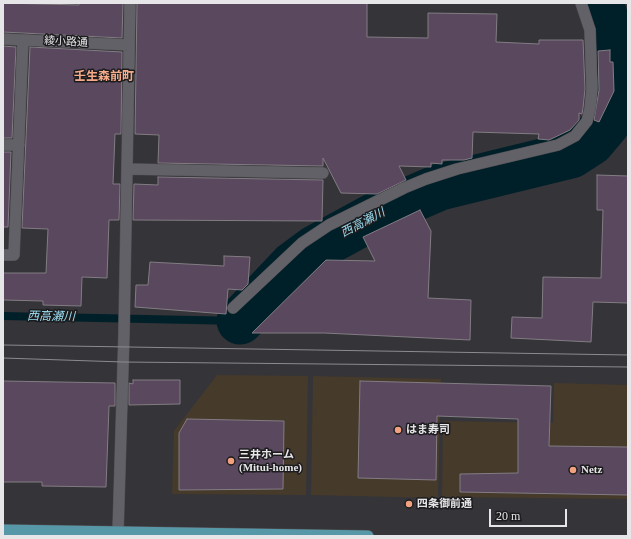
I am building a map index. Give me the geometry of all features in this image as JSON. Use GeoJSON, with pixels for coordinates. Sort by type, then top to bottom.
{"type":"FeatureCollection","features":[{"type":"Feature","properties":{"kind":"main road"},"geometry":{"type":"LineString","coordinates":[[3,530],[173,534],[368,536]]}},
{"type":"Feature","properties":{"kind":"street"},"geometry":{"type":"LineString","coordinates":[[118,532],[125,309],[130,3]]}},
{"type":"Feature","properties":{"kind":"street"},"geometry":{"type":"LineString","coordinates":[[233,308],[302,243],[336,221],[426,179],[465,167],[558,145],[575,136],[587,121],[592,89],[590,30],[581,3]]}},
{"type":"Feature","properties":{"kind":"street","name":"綾小路通"},"geometry":{"type":"LineString","coordinates":[[3,39],[129,45]]}},
{"type":"Feature","properties":{"kind":"street"},"geometry":{"type":"LineString","coordinates":[[3,255],[14,255],[23,40]]}},
{"type":"Feature","properties":{"kind":"street"},"geometry":{"type":"LineString","coordinates":[[3,145],[19,145]]}},
{"type":"Feature","properties":{"kind":"street"},"geometry":{"type":"LineString","coordinates":[[127,169],[323,173]]}},
{"type":"Feature","properties":{"kind":"shaded area"},"geometry":{"type":"Polygon","coordinates":[[[217,375],[308,376],[306,495],[172,494],[174,431],[217,375]]]}},
{"type":"Feature","properties":{"kind":"shaded area"},"geometry":{"type":"Polygon","coordinates":[[[313,376],[441,379],[438,498],[311,495],[313,376]]]}},
{"type":"Feature","properties":{"kind":"shaded area"},"geometry":{"type":"Polygon","coordinates":[[[554,383],[628,385],[628,499],[442,497],[443,421],[553,423],[554,383]]]}},
{"type":"Feature","properties":{"kind":"building"},"geometry":{"type":"Polygon","coordinates":[[[3,3],[79,5],[79,3],[123,3],[122,38],[3,32],[3,3]]]}},
{"type":"Feature","properties":{"kind":"building"},"geometry":{"type":"Polygon","coordinates":[[[137,3],[367,3],[367,37],[428,38],[428,13],[497,14],[496,42],[539,44],[539,40],[583,40],[585,89],[582,114],[579,113],[579,120],[570,130],[549,140],[538,139],[539,134],[473,132],[472,158],[464,160],[442,160],[442,164],[431,163],[431,167],[399,166],[406,180],[377,194],[341,193],[323,158],[323,166],[158,163],[159,135],[135,134],[137,3]]]}},
{"type":"Feature","properties":{"kind":"building"},"geometry":{"type":"Polygon","coordinates":[[[3,46],[16,47],[12,138],[3,138],[3,46]]]}},
{"type":"Feature","properties":{"kind":"building"},"geometry":{"type":"Polygon","coordinates":[[[30,47],[122,52],[121,134],[115,134],[113,184],[120,184],[119,220],[109,220],[107,278],[82,277],[81,306],[43,305],[43,301],[3,300],[3,273],[46,273],[48,229],[22,228],[30,47]]]}},
{"type":"Feature","properties":{"kind":"building"},"geometry":{"type":"Polygon","coordinates":[[[610,50],[610,62],[613,62],[614,91],[599,122],[594,120],[599,90],[598,51],[610,50]]]}},
{"type":"Feature","properties":{"kind":"building"},"geometry":{"type":"Polygon","coordinates":[[[3,152],[11,152],[8,227],[3,227],[3,152]]]}},
{"type":"Feature","properties":{"kind":"building"},"geometry":{"type":"Polygon","coordinates":[[[597,175],[628,176],[628,303],[593,302],[591,342],[511,338],[512,317],[542,318],[543,277],[601,278],[603,210],[597,210],[597,175]]]}},
{"type":"Feature","properties":{"kind":"building"},"geometry":{"type":"Polygon","coordinates":[[[158,177],[323,180],[322,221],[133,220],[134,184],[158,185],[158,177]]]}},
{"type":"Feature","properties":{"kind":"building"},"geometry":{"type":"Polygon","coordinates":[[[420,210],[431,231],[428,298],[471,300],[470,340],[324,333],[252,333],[326,260],[375,261],[363,237],[420,210]]]}},
{"type":"Feature","properties":{"kind":"building"},"geometry":{"type":"Polygon","coordinates":[[[224,256],[250,257],[248,284],[242,290],[228,289],[226,314],[135,307],[136,285],[148,285],[150,262],[224,266],[224,256]]]}},
{"type":"Feature","properties":{"kind":"building"},"geometry":{"type":"Polygon","coordinates":[[[133,380],[180,380],[180,404],[129,405],[129,383],[133,384],[133,380]]]}},
{"type":"Feature","properties":{"kind":"building"},"geometry":{"type":"Polygon","coordinates":[[[3,381],[115,383],[115,406],[109,406],[106,487],[42,486],[42,482],[3,482],[3,381]]]}},
{"type":"Feature","properties":{"kind":"building"},"geometry":{"type":"Polygon","coordinates":[[[360,381],[551,386],[549,446],[628,447],[628,495],[460,492],[460,474],[518,473],[518,419],[437,416],[436,480],[358,478],[360,381]]]}},
{"type":"Feature","properties":{"kind":"building","name":"三井ホーム (Mitui-home)"},"geometry":{"type":"Polygon","coordinates":[[[187,419],[284,421],[283,489],[179,490],[179,433],[187,419]]]}},
{"type":"Feature","properties":{"kind":"waterway","name":"西高瀬川"},"geometry":{"type":"LineString","coordinates":[[240,321],[293,265],[316,248],[380,213],[440,187],[571,155],[591,142],[607,123],[618,106],[622,83],[619,62],[600,3]]}},
{"type":"Feature","properties":{"kind":"waterway","name":"西高瀬川"},"geometry":{"type":"LineString","coordinates":[[3,316],[240,321]]}},
{"type":"Feature","properties":{"kind":"tram line"},"geometry":{"type":"LineString","coordinates":[[3,345],[628,355]]}},
{"type":"Feature","properties":{"kind":"tram line"},"geometry":{"type":"LineString","coordinates":[[3,358],[123,362],[628,367]]}},
{"type":"Feature","properties":{"kind":"place","name":"はま寿司"},"geometry":{"type":"Point","coordinates":[398,430]}},
{"type":"Feature","properties":{"kind":"place","name":"三井ホーム (Mitui-home)"},"geometry":{"type":"Point","coordinates":[231,461]}},
{"type":"Feature","properties":{"kind":"place","name":"Netz"},"geometry":{"type":"Point","coordinates":[573,470]}},
{"type":"Feature","properties":{"kind":"place","name":"四条御前通"},"geometry":{"type":"Point","coordinates":[409,504]}},
{"type":"Feature","properties":{"kind":"district","name":"壬生森前町"},"geometry":{"type":"Point","coordinates":[104,77]}}]}
